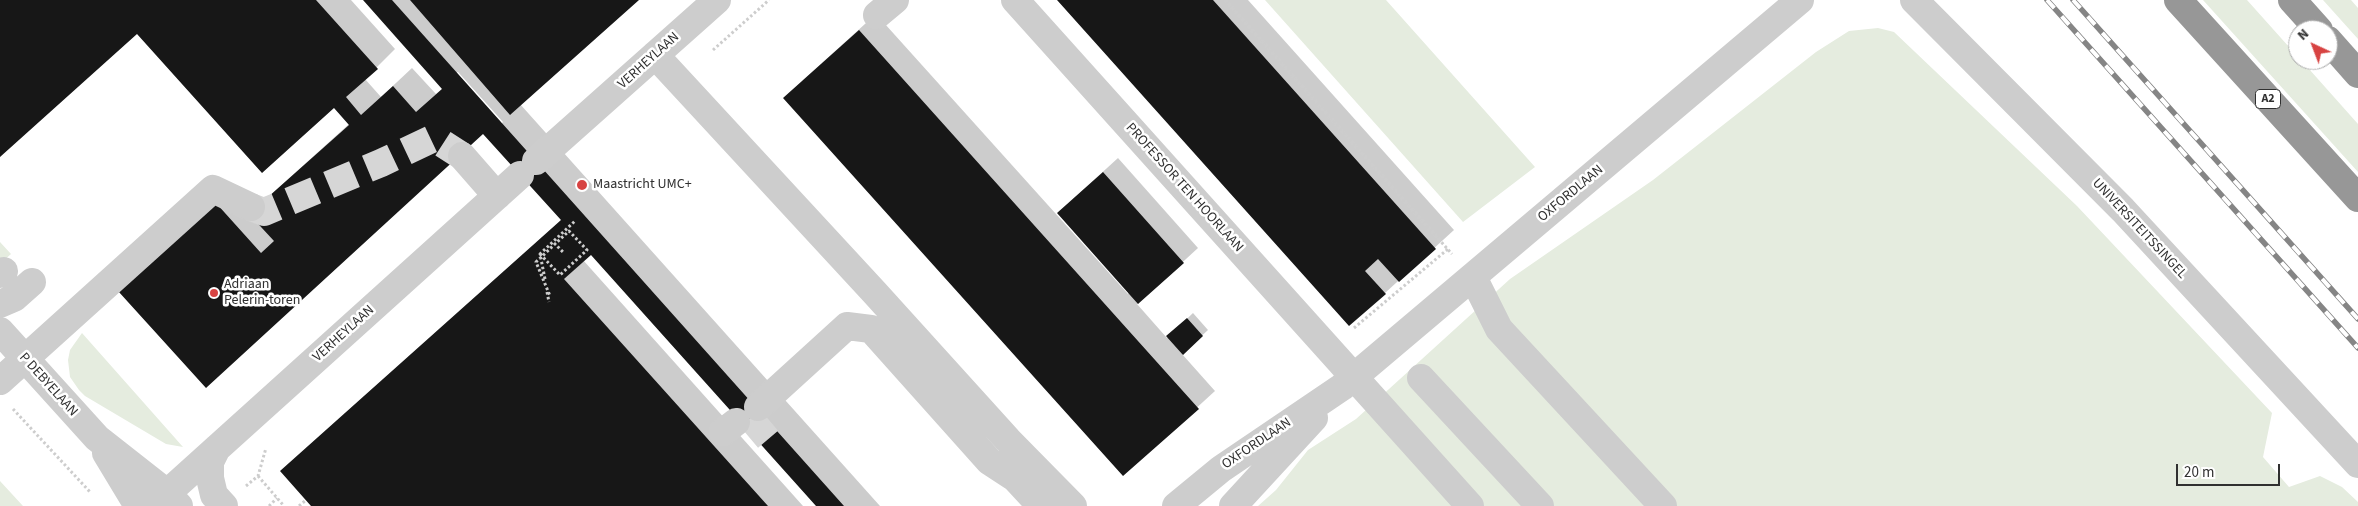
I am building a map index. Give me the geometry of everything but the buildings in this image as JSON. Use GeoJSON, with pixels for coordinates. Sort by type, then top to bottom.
{"type":"FeatureCollection","features":[{"type":"Feature","properties":{"kind":"highway","name":"A2"},"geometry":{"type":"LineString","coordinates":[[2178,0],[2358,198]]}},
{"type":"Feature","properties":{"kind":"highway"},"geometry":{"type":"LineString","coordinates":[[2292,0],[2310,20]]}},
{"type":"Feature","properties":{"kind":"highway"},"geometry":{"type":"LineString","coordinates":[[2338,51],[2358,74]]}},
{"type":"Feature","properties":{"kind":"street","name":"VERHEYLAAN"},"geometry":{"type":"LineString","coordinates":[[167,502],[217,448],[716,0]]}},
{"type":"Feature","properties":{"kind":"street","name":"PROFESSOR TEN HOORLAAN"},"geometry":{"type":"LineString","coordinates":[[1015,0],[1347,382],[1470,506]]}},
{"type":"Feature","properties":{"kind":"street","name":"OXFORDLAAN"},"geometry":{"type":"LineString","coordinates":[[1176,506],[1221,469],[1347,382],[1800,0]]}},
{"type":"Feature","properties":{"kind":"street","name":"UNIVERSITEITSSINGEL"},"geometry":{"type":"LineString","coordinates":[[1914,0],[2123,210],[2358,464]]}},
{"type":"Feature","properties":{"kind":"street"},"geometry":{"type":"LineString","coordinates":[[655,55],[1008,440],[1073,506]]}},
{"type":"Feature","properties":{"kind":"street"},"geometry":{"type":"LineString","coordinates":[[462,156],[497,196]]}},
{"type":"Feature","properties":{"kind":"street"},"geometry":{"type":"LineString","coordinates":[[3,392],[25,359],[213,189],[251,207]]}},
{"type":"Feature","properties":{"kind":"street"},"geometry":{"type":"LineString","coordinates":[[1473,277],[1499,329],[1662,506]]}},
{"type":"Feature","properties":{"kind":"street"},"geometry":{"type":"LineString","coordinates":[[0,304],[14,298],[32,282]]}},
{"type":"Feature","properties":{"kind":"street"},"geometry":{"type":"LineString","coordinates":[[763,413],[847,326],[871,329],[989,460],[1015,478],[1041,506]]}},
{"type":"Feature","properties":{"kind":"street","name":"P DEBYELAAN"},"geometry":{"type":"LineString","coordinates":[[0,331],[97,438],[167,502]]}},
{"type":"Feature","properties":{"kind":"street"},"geometry":{"type":"LineString","coordinates":[[1421,378],[1540,506]]}},
{"type":"Feature","properties":{"kind":"street","name":"OXFORDLAAN"},"geometry":{"type":"LineString","coordinates":[[1244,503],[1347,382]]}},
{"type":"Feature","properties":{"kind":"street","name":"P DEBYELAAN"},"geometry":{"type":"LineString","coordinates":[[97,438],[138,506]]}},
{"type":"Feature","properties":{"kind":"street"},"geometry":{"type":"LineString","coordinates":[[217,448],[210,462],[210,478],[214,495],[224,506]]}},
{"type":"Feature","properties":{"kind":"street"},"geometry":{"type":"LineString","coordinates":[[989,460],[1002,490],[1017,506]]}},
{"type":"Feature","properties":{"kind":"street"},"geometry":{"type":"LineString","coordinates":[[1221,469],[1244,503]]}},
{"type":"Feature","properties":{"kind":"path"},"geometry":{"type":"LineString","coordinates":[[1225,0],[1473,277]]}},
{"type":"Feature","properties":{"kind":"path"},"geometry":{"type":"LineString","coordinates":[[550,296],[536,262],[575,222]]}},
{"type":"Feature","properties":{"kind":"path"},"geometry":{"type":"LineString","coordinates":[[569,231],[587,250],[560,275],[540,254],[569,231]]}},
{"type":"Feature","properties":{"kind":"path"},"geometry":{"type":"LineString","coordinates":[[1354,328],[1448,249]]}},
{"type":"Feature","properties":{"kind":"path"},"geometry":{"type":"LineString","coordinates":[[540,254],[549,302]]}},
{"type":"Feature","properties":{"kind":"path"},"geometry":{"type":"LineString","coordinates":[[3,392],[96,499]]}},
{"type":"Feature","properties":{"kind":"path"},"geometry":{"type":"LineString","coordinates":[[258,476],[284,506]]}},
{"type":"Feature","properties":{"kind":"path"},"geometry":{"type":"LineString","coordinates":[[269,506],[277,498]]}},
{"type":"Feature","properties":{"kind":"path"},"geometry":{"type":"LineString","coordinates":[[299,506],[306,500]]}},
{"type":"Feature","properties":{"kind":"shaded area"},"geometry":{"type":"Polygon","coordinates":[[[1265,0],[1386,0],[1535,167],[1463,222],[1265,0]]]}},
{"type":"Feature","properties":{"kind":"shaded area"},"geometry":{"type":"Polygon","coordinates":[[[2203,0],[2247,0],[2288,46],[2288,70],[2310,70],[2358,124],[2358,172],[2203,0]]]}},
{"type":"Feature","properties":{"kind":"shaded area"},"geometry":{"type":"Polygon","coordinates":[[[2323,0],[2351,0],[2358,8],[2358,39],[2323,0]]]}},
{"type":"Feature","properties":{"kind":"shaded area"},"geometry":{"type":"Polygon","coordinates":[[[1878,28],[1894,32],[2077,206],[2272,413],[2263,457],[2289,487],[2320,476],[2342,487],[2358,502],[2358,506],[1258,506],[1276,490],[1308,450],[1356,419],[1510,279],[1653,180],[1816,52],[1849,31],[1878,28]]]}},
{"type":"Feature","properties":{"kind":"shaded area"},"geometry":{"type":"Polygon","coordinates":[[[0,242],[11,254],[0,264],[0,242]]]}},
{"type":"Feature","properties":{"kind":"shaded area"},"geometry":{"type":"Polygon","coordinates":[[[82,333],[183,447],[166,444],[85,396],[79,390],[70,377],[68,360],[70,350],[82,333]]]}},
{"type":"Feature","properties":{"kind":"shaded area"},"geometry":{"type":"Polygon","coordinates":[[[0,481],[23,506],[0,506],[0,481]]]}},
{"type":"Feature","properties":{"kind":"tunnel"},"geometry":{"type":"LineString","coordinates":[[251,207],[264,212],[381,163],[434,138],[462,156]]}},
{"type":"Feature","properties":{"kind":"tunnel"},"geometry":{"type":"LineString","coordinates":[[749,437],[769,420]]}},
{"type":"Feature","properties":{"kind":"railway"},"geometry":{"type":"LineString","coordinates":[[2047,0],[2358,348]]}},
{"type":"Feature","properties":{"kind":"railway"},"geometry":{"type":"LineString","coordinates":[[2073,0],[2358,319]]}},
{"type":"Feature","properties":{"kind":"place","name":"Maastricht UMC+"},"geometry":{"type":"Point","coordinates":[582,185]}},
{"type":"Feature","properties":{"kind":"place","name":"Adriaan Pelerin-toren"},"geometry":{"type":"Point","coordinates":[214,293]}}]}
